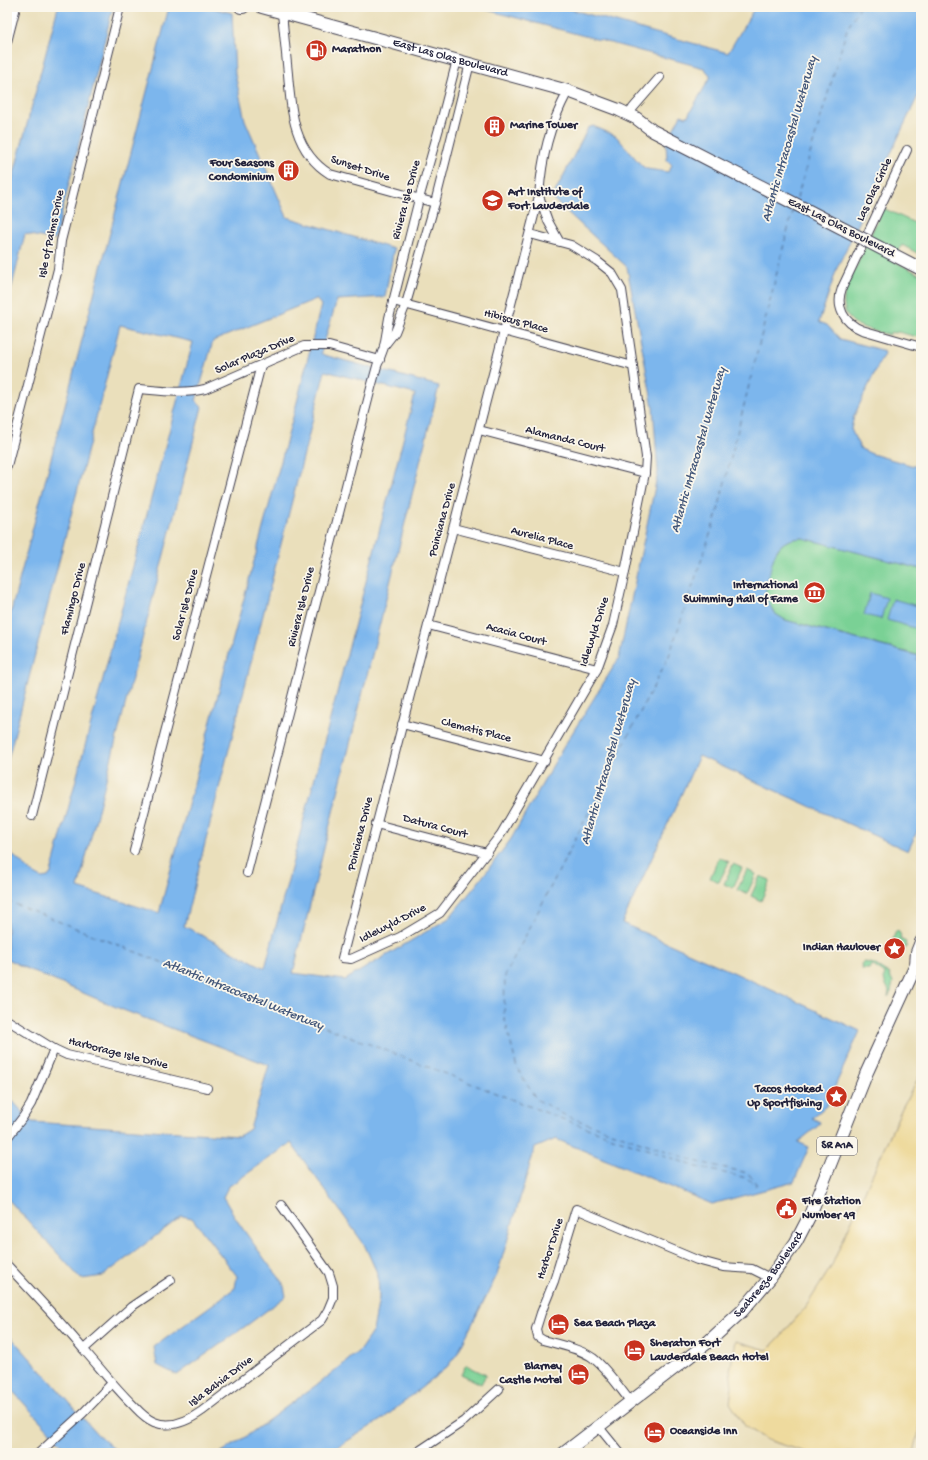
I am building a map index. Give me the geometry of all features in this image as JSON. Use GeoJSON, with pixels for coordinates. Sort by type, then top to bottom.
{"type":"FeatureCollection","features":[{"type":"Feature","properties":{"kind":"main road","name":"East Las Olas Boulevard"},"geometry":{"type":"LineString","coordinates":[[262,7],[470,63],[568,91],[606,105],[921,261]]}},
{"type":"Feature","properties":{"kind":"main road","name":"East Las Olas Boulevard"},"geometry":{"type":"LineString","coordinates":[[654,128],[921,269]]}},
{"type":"Feature","properties":{"kind":"main road","name":"Seabreeze Boulevard"},"geometry":{"type":"LineString","coordinates":[[564,1453],[702,1347],[728,1325],[770,1278],[796,1242],[810,1215],[859,1091],[919,963],[917,952],[921,942]]}},
{"type":"Feature","properties":{"kind":"street"},"geometry":{"type":"LineString","coordinates":[[7,42],[16,7]]}},
{"type":"Feature","properties":{"kind":"street","name":"Isle of Palms Drive"},"geometry":{"type":"LineString","coordinates":[[7,466],[58,269],[61,241],[120,7]]}},
{"type":"Feature","properties":{"kind":"street","name":"Sunset Drive"},"geometry":{"type":"LineString","coordinates":[[282,13],[290,103],[296,130],[307,153],[319,167],[330,174],[435,203]]}},
{"type":"Feature","properties":{"kind":"street","name":"Riviera Isle Drive"},"geometry":{"type":"LineString","coordinates":[[246,873],[371,388],[384,347],[388,318],[457,60]]}},
{"type":"Feature","properties":{"kind":"street","name":"Riviera Isle Drive"},"geometry":{"type":"LineString","coordinates":[[384,347],[395,332],[406,304],[435,203],[470,63]]}},
{"type":"Feature","properties":{"kind":"street"},"geometry":{"type":"LineString","coordinates":[[632,117],[633,108],[660,77]]}},
{"type":"Feature","properties":{"kind":"street","name":"Poinciana Drive"},"geometry":{"type":"LineString","coordinates":[[342,958],[530,234],[539,196],[544,154],[548,138],[568,91]]}},
{"type":"Feature","properties":{"kind":"street","name":"Las Olas Circle"},"geometry":{"type":"LineString","coordinates":[[907,150],[842,288],[839,302],[843,315],[853,326],[921,347]]}},
{"type":"Feature","properties":{"kind":"street"},"geometry":{"type":"LineString","coordinates":[[539,196],[548,221],[559,241]]}},
{"type":"Feature","properties":{"kind":"street","name":"Idlewyld Drive"},"geometry":{"type":"LineString","coordinates":[[342,958],[351,959],[400,937],[440,913],[501,834],[597,669],[613,625],[645,473],[646,456],[622,290],[612,273],[597,261],[571,245],[530,234]]}},
{"type":"Feature","properties":{"kind":"street","name":"Hibiscus Place"},"geometry":{"type":"LineString","coordinates":[[393,301],[633,366]]}},
{"type":"Feature","properties":{"kind":"street","name":"Solar Plaza Drive"},"geometry":{"type":"LineString","coordinates":[[139,389],[190,392],[205,389],[304,346],[329,346],[378,363]]}},
{"type":"Feature","properties":{"kind":"street","name":"Solar Isle Drive"},"geometry":{"type":"LineString","coordinates":[[134,851],[261,365]]}},
{"type":"Feature","properties":{"kind":"street","name":"Flamingo Drive"},"geometry":{"type":"LineString","coordinates":[[32,816],[139,389]]}},
{"type":"Feature","properties":{"kind":"street","name":"Alamanda Court"},"geometry":{"type":"LineString","coordinates":[[479,430],[645,473]]}},
{"type":"Feature","properties":{"kind":"street","name":"Aurelia Place"},"geometry":{"type":"LineString","coordinates":[[453,528],[625,572]]}},
{"type":"Feature","properties":{"kind":"street","name":"Acacia Court"},"geometry":{"type":"LineString","coordinates":[[428,625],[597,669]]}},
{"type":"Feature","properties":{"kind":"street","name":"Clematis Place"},"geometry":{"type":"LineString","coordinates":[[402,724],[544,761]]}},
{"type":"Feature","properties":{"kind":"street","name":"Datura Court"},"geometry":{"type":"LineString","coordinates":[[376,824],[487,853]]}},
{"type":"Feature","properties":{"kind":"street","name":"Harborage Isle Drive"},"geometry":{"type":"LineString","coordinates":[[7,1020],[54,1049],[67,1055],[207,1088]]}},
{"type":"Feature","properties":{"kind":"street"},"geometry":{"type":"LineString","coordinates":[[7,1138],[24,1117],[31,1104],[54,1049]]}},
{"type":"Feature","properties":{"kind":"street","name":"Isla Bahia Drive"},"geometry":{"type":"LineString","coordinates":[[7,1265],[144,1417],[155,1422],[165,1424],[178,1423],[190,1420],[202,1412],[322,1320],[333,1298],[334,1286],[329,1273],[281,1205]]}},
{"type":"Feature","properties":{"kind":"street","name":"Harbor Drive"},"geometry":{"type":"LineString","coordinates":[[630,1401],[593,1358],[580,1351],[543,1340],[538,1337],[536,1329],[554,1281],[576,1209],[697,1260],[723,1267],[752,1269],[770,1278]]}},
{"type":"Feature","properties":{"kind":"street"},"geometry":{"type":"LineString","coordinates":[[84,1349],[131,1307],[171,1280]]}},
{"type":"Feature","properties":{"kind":"street"},"geometry":{"type":"LineString","coordinates":[[39,1453],[83,1413],[112,1383]]}},
{"type":"Feature","properties":{"kind":"street"},"geometry":{"type":"LineString","coordinates":[[416,1453],[464,1421],[499,1389]]}},
{"type":"Feature","properties":{"kind":"street"},"geometry":{"type":"LineString","coordinates":[[598,1426],[620,1453]]}},
{"type":"Feature","properties":{"kind":"green space"},"geometry":{"type":"Polygon","coordinates":[[[883,208],[921,226],[921,255],[902,245],[894,261],[921,275],[921,338],[898,332],[890,332],[890,335],[862,327],[849,318],[845,311],[845,291],[883,208]]]}},
{"type":"Feature","properties":{"kind":"green space"},"geometry":{"type":"Polygon","coordinates":[[[795,538],[803,538],[921,569],[921,656],[785,620],[774,613],[765,596],[769,570],[776,552],[786,542],[795,538]]]}},
{"type":"Feature","properties":{"kind":"green space"},"geometry":{"type":"Polygon","coordinates":[[[719,857],[729,862],[719,882],[710,878],[719,857]]]}},
{"type":"Feature","properties":{"kind":"green space"},"geometry":{"type":"Polygon","coordinates":[[[733,864],[742,868],[733,888],[724,884],[733,864]]]}},
{"type":"Feature","properties":{"kind":"green space"},"geometry":{"type":"Polygon","coordinates":[[[747,870],[756,874],[747,894],[737,890],[747,870]]]}},
{"type":"Feature","properties":{"kind":"green space"},"geometry":{"type":"Polygon","coordinates":[[[760,876],[770,880],[761,901],[751,896],[760,876]]]}},
{"type":"Feature","properties":{"kind":"green space"},"geometry":{"type":"Polygon","coordinates":[[[896,931],[899,932],[901,936],[900,939],[906,942],[905,945],[907,946],[901,952],[896,952],[889,949],[896,931]]]}},
{"type":"Feature","properties":{"kind":"green space"},"geometry":{"type":"Polygon","coordinates":[[[865,962],[874,964],[890,974],[889,976],[893,982],[891,992],[888,997],[889,991],[884,981],[885,974],[872,965],[869,969],[862,969],[861,964],[865,962]]]}},
{"type":"Feature","properties":{"kind":"green space"},"geometry":{"type":"Polygon","coordinates":[[[466,1365],[486,1375],[481,1384],[461,1374],[466,1365]]]}},
{"type":"Feature","properties":{"kind":"sand"},"geometry":{"type":"Polygon","coordinates":[[[921,1073],[921,1423],[914,1453],[809,1453],[767,1440],[745,1426],[730,1403],[732,1386],[730,1370],[736,1341],[767,1350],[805,1308],[831,1267],[902,1108],[921,1073]]]}},
{"type":"Feature","properties":{"kind":"water"},"geometry":{"type":"Polygon","coordinates":[[[58,7],[113,7],[55,240],[25,234],[7,306],[7,200],[58,7]]]}},
{"type":"Feature","properties":{"kind":"water","name":"Atlantic Intracoastal Waterway"},"geometry":{"type":"Polygon","coordinates":[[[169,7],[209,7],[232,13],[235,74],[245,120],[287,217],[394,249],[385,297],[337,300],[321,353],[439,386],[293,973],[345,980],[449,918],[511,839],[561,751],[619,658],[658,472],[653,407],[627,267],[552,198],[588,128],[593,126],[616,136],[642,166],[647,169],[668,172],[672,165],[667,160],[666,143],[681,115],[687,117],[710,78],[710,75],[704,68],[476,7],[562,7],[728,53],[755,7],[921,7],[921,90],[837,268],[819,322],[827,325],[840,339],[885,351],[854,416],[851,429],[861,449],[872,454],[921,468],[921,569],[803,538],[795,539],[783,543],[776,552],[767,583],[765,596],[774,613],[785,620],[919,656],[917,660],[921,661],[921,823],[908,851],[699,756],[622,923],[860,1031],[826,1106],[812,1118],[820,1122],[818,1126],[798,1142],[809,1147],[794,1182],[712,1204],[556,1139],[535,1148],[497,1275],[457,1354],[447,1367],[384,1418],[328,1453],[220,1453],[244,1438],[334,1372],[360,1350],[373,1331],[379,1298],[378,1275],[364,1244],[291,1143],[228,1187],[223,1197],[240,1225],[283,1282],[286,1296],[177,1375],[157,1365],[154,1347],[235,1288],[237,1276],[192,1218],[182,1216],[103,1276],[81,1279],[7,1198],[7,1095],[32,1122],[239,1136],[250,1129],[269,1065],[123,1010],[7,959],[7,850],[33,873],[42,878],[48,877],[51,873],[193,342],[120,325],[7,763],[7,627],[169,7]],[[316,299],[213,341],[196,401],[202,407],[78,888],[159,913],[297,402],[321,305],[316,299]],[[325,371],[184,926],[265,968],[415,394],[325,371]]]}},
{"type":"Feature","properties":{"kind":"water"},"geometry":{"type":"Polygon","coordinates":[[[870,593],[887,598],[881,619],[864,615],[870,593]]]}},
{"type":"Feature","properties":{"kind":"water"},"geometry":{"type":"Polygon","coordinates":[[[893,599],[921,607],[921,630],[887,620],[893,599]]]}},
{"type":"Feature","properties":{"kind":"water"},"geometry":{"type":"Polygon","coordinates":[[[7,1333],[97,1434],[119,1453],[70,1453],[7,1385],[7,1333]]]}},
{"type":"Feature","properties":{"kind":"ferry route"},"geometry":{"type":"LineString","coordinates":[[797,198],[847,29],[860,7]]}},
{"type":"Feature","properties":{"kind":"ferry route"},"geometry":{"type":"LineString","coordinates":[[757,1185],[748,1173],[698,1162],[566,1116],[536,1099],[517,1068],[504,1016],[505,976],[669,656],[717,514],[794,208]]}},
{"type":"Feature","properties":{"kind":"ferry route"},"geometry":{"type":"LineString","coordinates":[[7,901],[565,1120],[697,1167],[747,1178],[756,1186]]}},
{"type":"Feature","properties":{"kind":"place","name":"Marathon"},"geometry":{"type":"Point","coordinates":[316,50]}},
{"type":"Feature","properties":{"kind":"place","name":"Marine Tower"},"geometry":{"type":"Point","coordinates":[495,126]}},
{"type":"Feature","properties":{"kind":"place","name":"Four Seasons Condominium"},"geometry":{"type":"Point","coordinates":[289,171]}},
{"type":"Feature","properties":{"kind":"place","name":"Art Institute of Fort Lauderdale"},"geometry":{"type":"Point","coordinates":[493,200]}},
{"type":"Feature","properties":{"kind":"place","name":"International Swimming Hall of Fame"},"geometry":{"type":"Point","coordinates":[814,593]}},
{"type":"Feature","properties":{"kind":"place","name":"Indian Haulover"},"geometry":{"type":"Point","coordinates":[895,948]}},
{"type":"Feature","properties":{"kind":"place","name":"Tacos Hooked Up Sportfishing"},"geometry":{"type":"Point","coordinates":[837,1097]}},
{"type":"Feature","properties":{"kind":"place","name":"Fire Station Number 49"},"geometry":{"type":"Point","coordinates":[787,1209]}},
{"type":"Feature","properties":{"kind":"place","name":"Sea Beach Plaza"},"geometry":{"type":"Point","coordinates":[558,1324]}},
{"type":"Feature","properties":{"kind":"place","name":"Sheraton Fort Lauderdale Beach Hotel"},"geometry":{"type":"Point","coordinates":[635,1351]}},
{"type":"Feature","properties":{"kind":"place","name":"Blarney Castle Motel"},"geometry":{"type":"Point","coordinates":[578,1374]}},
{"type":"Feature","properties":{"kind":"place","name":"Oceanside Inn"},"geometry":{"type":"Point","coordinates":[654,1432]}}]}
